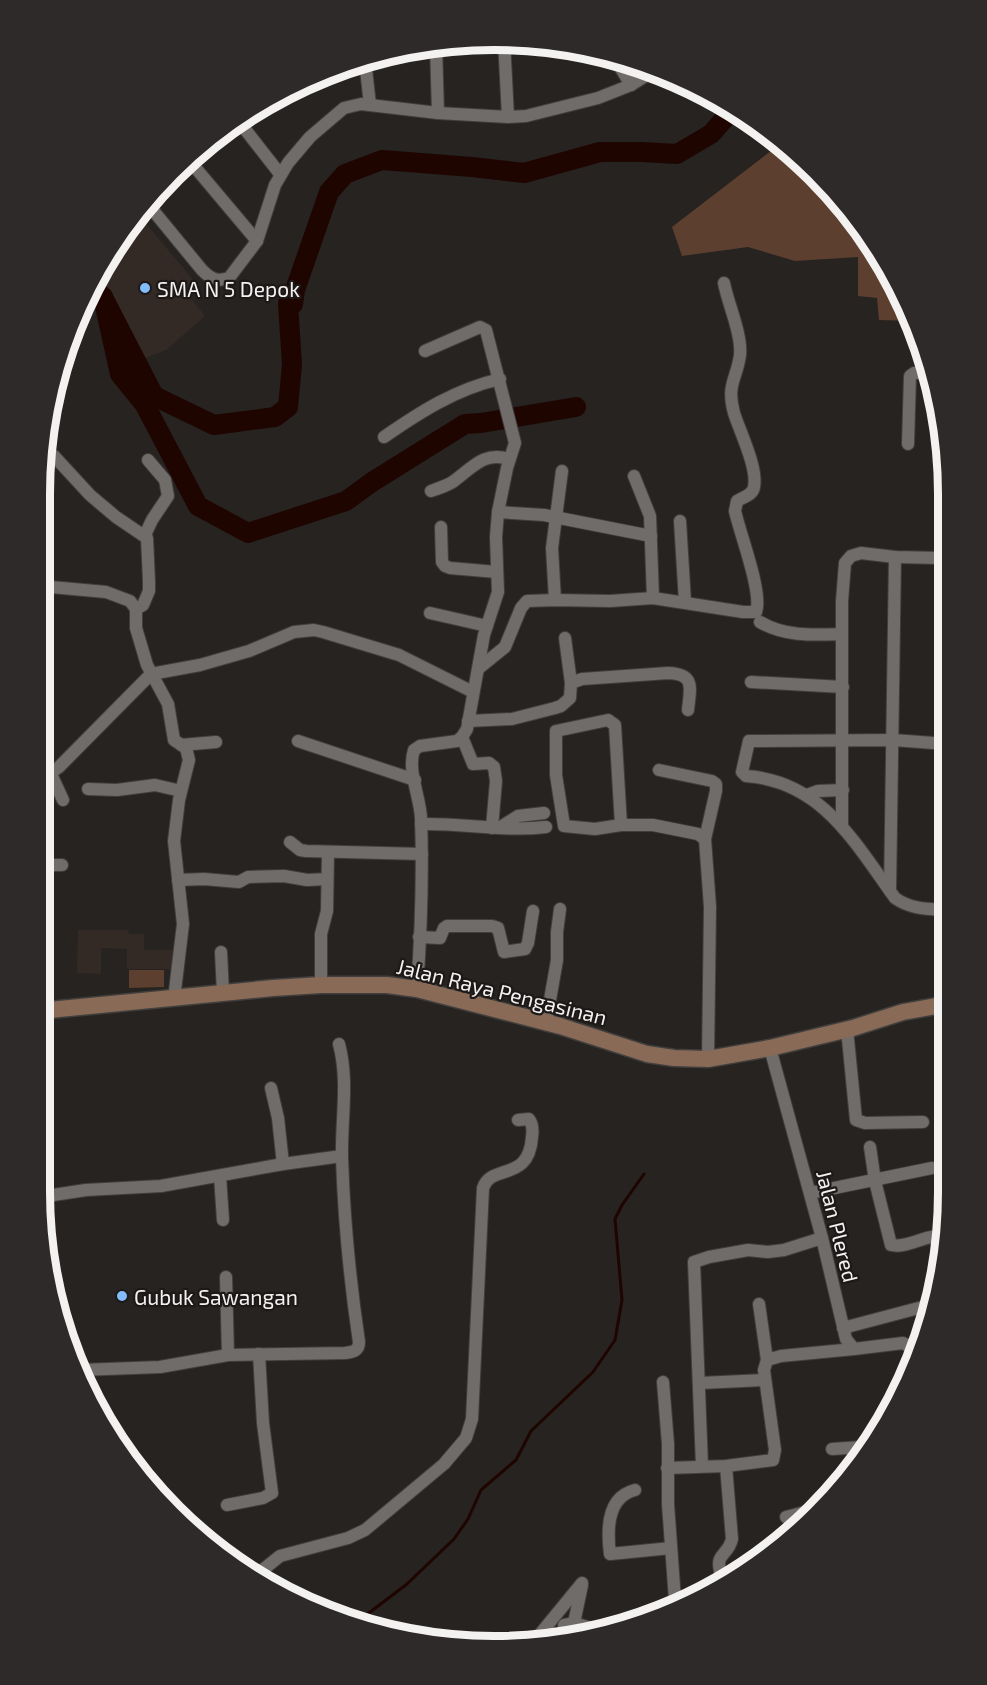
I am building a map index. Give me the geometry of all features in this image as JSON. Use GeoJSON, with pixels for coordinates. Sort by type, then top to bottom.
{"type":"FeatureCollection","features":[{"type":"Feature","properties":{"kind":"main road","name":"Jalan Raya Pengasinan"},"geometry":{"type":"LineString","coordinates":[[50,1010],[321,985],[376,984],[417,989],[546,1023],[654,1055],[708,1059],[770,1048],[903,1012],[938,1006]]}},
{"type":"Feature","properties":{"kind":"street"},"geometry":{"type":"LineString","coordinates":[[505,50],[508,117]]}},
{"type":"Feature","properties":{"kind":"street"},"geometry":{"type":"LineString","coordinates":[[436,53],[438,114]]}},
{"type":"Feature","properties":{"kind":"street"},"geometry":{"type":"LineString","coordinates":[[366,69],[370,105]]}},
{"type":"Feature","properties":{"kind":"street"},"geometry":{"type":"LineString","coordinates":[[621,69],[631,85]]}},
{"type":"Feature","properties":{"kind":"street"},"geometry":{"type":"LineString","coordinates":[[152,210],[202,270],[216,280],[228,278],[257,241],[280,174],[310,137],[336,113],[351,106],[370,105],[438,114],[526,116],[598,98],[631,85],[645,76]]}},
{"type":"Feature","properties":{"kind":"street"},"geometry":{"type":"LineString","coordinates":[[243,127],[280,174]]}},
{"type":"Feature","properties":{"kind":"street"},"geometry":{"type":"LineString","coordinates":[[194,166],[257,241]]}},
{"type":"Feature","properties":{"kind":"street"},"geometry":{"type":"LineString","coordinates":[[478,668],[505,647],[525,602],[653,598],[748,613],[758,610],[756,592],[735,511],[737,501],[752,492],[755,487],[748,451],[733,410],[731,385],[740,356],[740,345],[724,283]]}},
{"type":"Feature","properties":{"kind":"street"},"geometry":{"type":"LineString","coordinates":[[417,989],[422,854],[421,825],[412,758],[414,750],[420,746],[457,741],[462,737],[468,722],[487,626],[498,592],[498,512],[509,459],[515,443],[488,333],[484,328],[480,327],[425,351]]}},
{"type":"Feature","properties":{"kind":"street"},"geometry":{"type":"LineString","coordinates":[[908,444],[910,376],[920,373]]}},
{"type":"Feature","properties":{"kind":"street"},"geometry":{"type":"LineString","coordinates":[[384,437],[443,400],[475,385],[500,379]]}},
{"type":"Feature","properties":{"kind":"street"},"geometry":{"type":"LineString","coordinates":[[51,455],[90,495],[116,517],[146,537]]}},
{"type":"Feature","properties":{"kind":"street"},"geometry":{"type":"LineString","coordinates":[[431,491],[452,483],[483,458],[497,456],[509,459]]}},
{"type":"Feature","properties":{"kind":"street"},"geometry":{"type":"LineString","coordinates":[[136,609],[143,605],[149,591],[146,537],[152,520],[167,499],[168,492],[165,480],[148,460]]}},
{"type":"Feature","properties":{"kind":"street"},"geometry":{"type":"LineString","coordinates":[[555,600],[552,562],[562,471]]}},
{"type":"Feature","properties":{"kind":"street"},"geometry":{"type":"LineString","coordinates":[[634,476],[650,516],[653,598]]}},
{"type":"Feature","properties":{"kind":"street"},"geometry":{"type":"LineString","coordinates":[[498,512],[556,517],[651,536]]}},
{"type":"Feature","properties":{"kind":"street"},"geometry":{"type":"LineString","coordinates":[[680,520],[685,602]]}},
{"type":"Feature","properties":{"kind":"street"},"geometry":{"type":"LineString","coordinates":[[441,527],[442,562],[445,566],[497,572]]}},
{"type":"Feature","properties":{"kind":"street"},"geometry":{"type":"LineString","coordinates":[[842,826],[842,576],[847,559],[861,554],[938,558]]}},
{"type":"Feature","properties":{"kind":"street"},"geometry":{"type":"LineString","coordinates":[[890,891],[895,557]]}},
{"type":"Feature","properties":{"kind":"street"},"geometry":{"type":"LineString","coordinates":[[50,587],[112,594],[130,602],[136,609],[136,628],[151,674],[168,704],[174,740],[186,748],[189,760],[181,791],[174,841],[183,924],[174,999]]}},
{"type":"Feature","properties":{"kind":"street"},"geometry":{"type":"LineString","coordinates":[[430,613],[487,626]]}},
{"type":"Feature","properties":{"kind":"street"},"geometry":{"type":"LineString","coordinates":[[760,622],[783,633],[842,634]]}},
{"type":"Feature","properties":{"kind":"street"},"geometry":{"type":"LineString","coordinates":[[50,770],[151,674],[200,665],[256,649],[294,632],[314,630],[399,655],[473,692]]}},
{"type":"Feature","properties":{"kind":"street"},"geometry":{"type":"LineString","coordinates":[[468,722],[512,719],[561,706],[570,698],[571,683],[565,638]]}},
{"type":"Feature","properties":{"kind":"street"},"geometry":{"type":"LineString","coordinates":[[571,683],[589,678],[681,674],[687,678],[689,687],[688,710]]}},
{"type":"Feature","properties":{"kind":"street"},"geometry":{"type":"LineString","coordinates":[[750,682],[843,687]]}},
{"type":"Feature","properties":{"kind":"street"},"geometry":{"type":"LineString","coordinates":[[621,825],[615,725],[608,720],[556,731],[556,775],[564,826],[595,829],[621,825],[668,827],[698,834],[705,839]]}},
{"type":"Feature","properties":{"kind":"street"},"geometry":{"type":"LineString","coordinates":[[462,737],[473,765],[489,763],[494,767],[495,828]]}},
{"type":"Feature","properties":{"kind":"street"},"geometry":{"type":"LineString","coordinates":[[938,743],[893,740],[843,742],[751,740],[747,742],[742,772],[744,775],[776,782],[807,795],[842,826],[895,898],[905,904],[923,909],[938,910]]}},
{"type":"Feature","properties":{"kind":"street"},"geometry":{"type":"LineString","coordinates":[[298,741],[415,780]]}},
{"type":"Feature","properties":{"kind":"street"},"geometry":{"type":"LineString","coordinates":[[181,745],[216,742]]}},
{"type":"Feature","properties":{"kind":"street"},"geometry":{"type":"LineString","coordinates":[[660,770],[712,781],[716,784],[705,839],[710,917],[708,1059]]}},
{"type":"Feature","properties":{"kind":"street"},"geometry":{"type":"LineString","coordinates":[[50,782],[63,800]]}},
{"type":"Feature","properties":{"kind":"street"},"geometry":{"type":"LineString","coordinates":[[88,789],[117,790],[155,785],[181,791]]}},
{"type":"Feature","properties":{"kind":"street"},"geometry":{"type":"LineString","coordinates":[[807,795],[818,791],[843,790]]}},
{"type":"Feature","properties":{"kind":"street"},"geometry":{"type":"LineString","coordinates":[[495,828],[518,816],[544,813]]}},
{"type":"Feature","properties":{"kind":"street"},"geometry":{"type":"LineString","coordinates":[[421,825],[454,824],[495,828],[546,827]]}},
{"type":"Feature","properties":{"kind":"street"},"geometry":{"type":"LineString","coordinates":[[291,842],[300,850],[422,854]]}},
{"type":"Feature","properties":{"kind":"street"},"geometry":{"type":"LineString","coordinates":[[321,985],[321,934],[327,911],[328,852]]}},
{"type":"Feature","properties":{"kind":"street"},"geometry":{"type":"LineString","coordinates":[[50,865],[62,865]]}},
{"type":"Feature","properties":{"kind":"street"},"geometry":{"type":"LineString","coordinates":[[178,880],[204,879],[239,882],[248,877],[293,876],[308,880],[327,879]]}},
{"type":"Feature","properties":{"kind":"street"},"geometry":{"type":"LineString","coordinates":[[546,1023],[557,960],[560,909]]}},
{"type":"Feature","properties":{"kind":"street"},"geometry":{"type":"LineString","coordinates":[[420,937],[442,937],[444,928],[447,926],[492,926],[498,928],[504,952],[525,949],[528,943],[532,910]]}},
{"type":"Feature","properties":{"kind":"street"},"geometry":{"type":"LineString","coordinates":[[220,952],[223,993]]}},
{"type":"Feature","properties":{"kind":"street"},"geometry":{"type":"LineString","coordinates":[[847,1029],[856,1120],[865,1123],[923,1122]]}},
{"type":"Feature","properties":{"kind":"street"},"geometry":{"type":"LineString","coordinates":[[87,1370],[160,1366],[228,1355],[356,1351],[359,1347],[351,1279],[342,1156],[345,1080],[339,1044]]}},
{"type":"Feature","properties":{"kind":"street","name":"Jalan Plered"},"geometry":{"type":"LineString","coordinates":[[770,1048],[822,1238],[846,1339],[854,1348]]}},
{"type":"Feature","properties":{"kind":"street"},"geometry":{"type":"LineString","coordinates":[[271,1088],[279,1118],[283,1164]]}},
{"type":"Feature","properties":{"kind":"street"},"geometry":{"type":"LineString","coordinates":[[262,1570],[280,1556],[359,1534],[444,1464],[466,1438],[472,1419],[483,1188],[488,1179],[520,1166],[526,1160],[532,1139],[532,1125],[529,1119],[518,1120]]}},
{"type":"Feature","properties":{"kind":"street"},"geometry":{"type":"LineString","coordinates":[[870,1147],[875,1181],[891,1245],[935,1237]]}},
{"type":"Feature","properties":{"kind":"street"},"geometry":{"type":"LineString","coordinates":[[50,1196],[161,1186],[342,1156]]}},
{"type":"Feature","properties":{"kind":"street"},"geometry":{"type":"LineString","coordinates":[[810,1193],[932,1168]]}},
{"type":"Feature","properties":{"kind":"street"},"geometry":{"type":"LineString","coordinates":[[220,1176],[224,1220]]}},
{"type":"Feature","properties":{"kind":"street"},"geometry":{"type":"LineString","coordinates":[[702,1466],[694,1262],[748,1250],[768,1252],[783,1250],[822,1238]]}},
{"type":"Feature","properties":{"kind":"street"},"geometry":{"type":"LineString","coordinates":[[226,1277],[228,1355]]}},
{"type":"Feature","properties":{"kind":"street"},"geometry":{"type":"LineString","coordinates":[[667,1468],[726,1466],[771,1461],[774,1457],[764,1370],[767,1360],[759,1304]]}},
{"type":"Feature","properties":{"kind":"street"},"geometry":{"type":"LineString","coordinates":[[843,1328],[922,1307]]}},
{"type":"Feature","properties":{"kind":"street"},"geometry":{"type":"LineString","coordinates":[[767,1360],[781,1356],[903,1343],[909,1347]]}},
{"type":"Feature","properties":{"kind":"street"},"geometry":{"type":"LineString","coordinates":[[227,1505],[263,1498],[272,1493],[263,1424],[259,1354]]}},
{"type":"Feature","properties":{"kind":"street"},"geometry":{"type":"LineString","coordinates":[[700,1383],[765,1380]]}},
{"type":"Feature","properties":{"kind":"street"},"geometry":{"type":"LineString","coordinates":[[663,1382],[675,1597]]}},
{"type":"Feature","properties":{"kind":"street"},"geometry":{"type":"LineString","coordinates":[[832,1449],[856,1448]]}},
{"type":"Feature","properties":{"kind":"street"},"geometry":{"type":"LineString","coordinates":[[721,1573],[719,1558],[730,1546],[732,1539],[726,1466]]}},
{"type":"Feature","properties":{"kind":"street"},"geometry":{"type":"LineString","coordinates":[[635,1490],[621,1496],[612,1512],[608,1534],[610,1554],[671,1548]]}},
{"type":"Feature","properties":{"kind":"street"},"geometry":{"type":"LineString","coordinates":[[786,1517],[798,1514]]}},
{"type":"Feature","properties":{"kind":"street"},"geometry":{"type":"LineString","coordinates":[[541,1633],[556,1614],[582,1583],[569,1627],[556,1614]]}},
{"type":"Feature","properties":{"kind":"shaded area"},"geometry":{"type":"Polygon","coordinates":[[[773,149],[807,180],[846,223],[878,272],[903,321],[879,320],[877,298],[858,296],[858,257],[795,261],[748,247],[682,256],[672,227],[773,149]]]}},
{"type":"Feature","properties":{"kind":"shaded area","name":"SMA N 5 Depok"},"geometry":{"type":"Polygon","coordinates":[[[143,220],[196,283],[186,292],[205,316],[166,350],[140,360],[99,289],[124,247],[143,220]]]}},
{"type":"Feature","properties":{"kind":"shaded area"},"geometry":{"type":"Polygon","coordinates":[[[78,930],[128,930],[129,934],[144,934],[144,950],[175,950],[175,969],[127,969],[127,949],[101,948],[101,974],[77,973],[78,930]]]}},
{"type":"Feature","properties":{"kind":"shaded area"},"geometry":{"type":"Polygon","coordinates":[[[129,970],[164,970],[164,987],[129,988],[129,970]]]}},
{"type":"Feature","properties":{"kind":"waterway"},"geometry":{"type":"LineString","coordinates":[[103,297],[154,396],[214,425],[275,417],[288,407],[292,365],[288,303],[293,304],[295,290],[329,192],[345,174],[382,160],[524,173],[600,152],[677,154],[711,134],[727,116]]}},
{"type":"Feature","properties":{"kind":"waterway"},"geometry":{"type":"LineString","coordinates":[[98,292],[103,297],[120,374],[145,405],[198,506],[248,533],[346,501],[372,482],[465,424],[576,407]]}},
{"type":"Feature","properties":{"kind":"waterway"},"geometry":{"type":"LineString","coordinates":[[365,1616],[407,1584],[454,1539],[468,1519],[481,1490],[516,1460],[531,1431],[593,1372],[615,1340],[622,1300],[615,1219],[644,1174]]}},
{"type":"Feature","properties":{"kind":"place","name":"SMA N 5 Depok"},"geometry":{"type":"Point","coordinates":[145,288]}},
{"type":"Feature","properties":{"kind":"place","name":"Gubuk Sawangan"},"geometry":{"type":"Point","coordinates":[122,1296]}}]}
